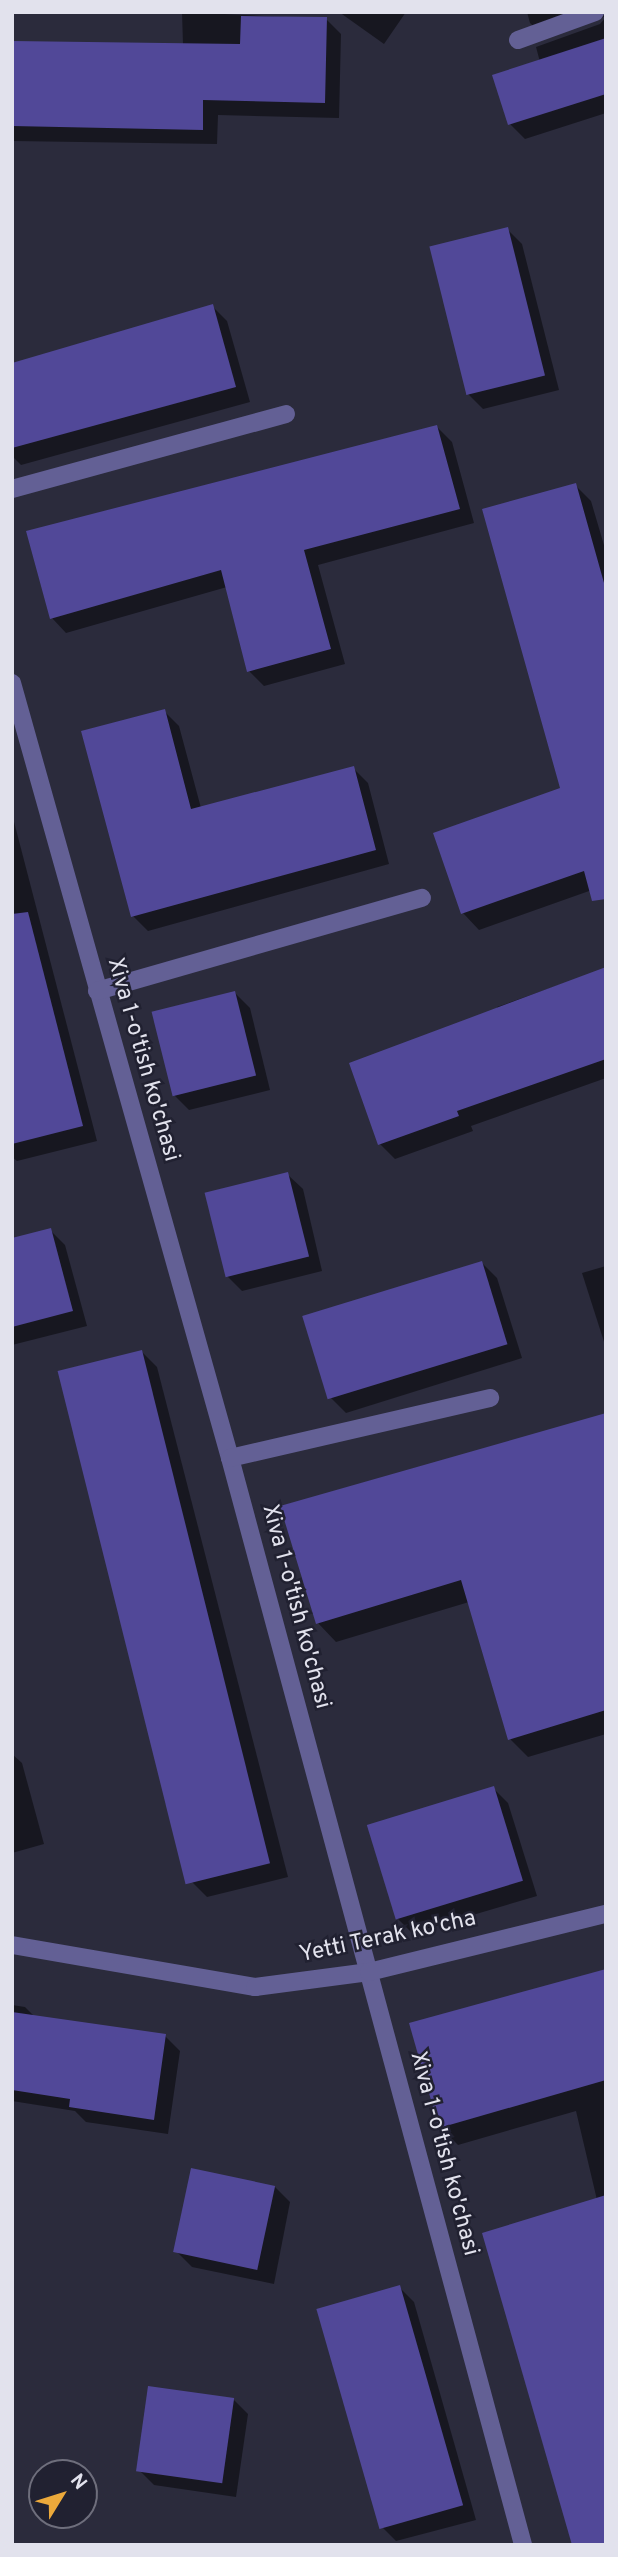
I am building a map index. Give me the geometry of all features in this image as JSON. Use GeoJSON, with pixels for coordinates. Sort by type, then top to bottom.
{"type":"FeatureCollection","features":[{"type":"Feature","properties":{"kind":"street"},"geometry":{"type":"LineString","coordinates":[[518,40],[595,12]]}},
{"type":"Feature","properties":{"kind":"street"},"geometry":{"type":"LineString","coordinates":[[12,489],[286,414]]}},
{"type":"Feature","properties":{"kind":"street","name":"Xiva 1-o'tish ko'chasi"},"geometry":{"type":"LineString","coordinates":[[12,683],[230,1458],[523,2545]]}},
{"type":"Feature","properties":{"kind":"street"},"geometry":{"type":"LineString","coordinates":[[97,991],[422,898]]}},
{"type":"Feature","properties":{"kind":"street"},"geometry":{"type":"LineString","coordinates":[[230,1458],[490,1398]]}},
{"type":"Feature","properties":{"kind":"street","name":"Yetti Terak ko'cha"},"geometry":{"type":"LineString","coordinates":[[12,1945],[255,1987],[369,1972],[606,1914]]}},
{"type":"Feature","properties":{"kind":"building"},"geometry":{"type":"Polygon","coordinates":[[[241,16],[327,17],[325,103],[203,100],[203,130],[12,126],[12,41],[240,44],[241,16]]]}},
{"type":"Feature","properties":{"kind":"building"},"geometry":{"type":"Polygon","coordinates":[[[606,38],[606,94],[508,125],[492,75],[606,38]]]}},
{"type":"Feature","properties":{"kind":"building"},"geometry":{"type":"Polygon","coordinates":[[[508,227],[545,375],[466,395],[429,247],[508,227]]]}},
{"type":"Feature","properties":{"kind":"building"},"geometry":{"type":"Polygon","coordinates":[[[213,304],[236,387],[12,448],[12,363],[213,304]]]}},
{"type":"Feature","properties":{"kind":"building"},"geometry":{"type":"Polygon","coordinates":[[[437,425],[460,509],[304,550],[331,649],[247,672],[221,570],[50,619],[26,531],[437,425]]]}},
{"type":"Feature","properties":{"kind":"building"},"geometry":{"type":"Polygon","coordinates":[[[576,483],[606,590],[606,899],[592,901],[584,871],[461,914],[433,833],[560,788],[482,509],[576,483]]]}},
{"type":"Feature","properties":{"kind":"building"},"geometry":{"type":"Polygon","coordinates":[[[165,709],[191,809],[354,766],[376,850],[131,917],[81,731],[165,709]]]}},
{"type":"Feature","properties":{"kind":"building"},"geometry":{"type":"Polygon","coordinates":[[[28,912],[83,1126],[12,1144],[12,914],[28,912]]]}},
{"type":"Feature","properties":{"kind":"building"},"geometry":{"type":"Polygon","coordinates":[[[606,967],[606,1059],[457,1111],[459,1116],[378,1145],[349,1063],[606,967]]]}},
{"type":"Feature","properties":{"kind":"building"},"geometry":{"type":"Polygon","coordinates":[[[235,991],[256,1075],[173,1096],[152,1012],[235,991]]]}},
{"type":"Feature","properties":{"kind":"building"},"geometry":{"type":"Polygon","coordinates":[[[288,1172],[309,1256],[226,1277],[205,1193],[288,1172]]]}},
{"type":"Feature","properties":{"kind":"building"},"geometry":{"type":"Polygon","coordinates":[[[51,1228],[73,1311],[12,1327],[12,1238],[51,1228]]]}},
{"type":"Feature","properties":{"kind":"building"},"geometry":{"type":"Polygon","coordinates":[[[482,1261],[507,1344],[328,1399],[302,1316],[482,1261]]]}},
{"type":"Feature","properties":{"kind":"building"},"geometry":{"type":"Polygon","coordinates":[[[142,1350],[270,1863],[186,1884],[58,1371],[142,1350]]]}},
{"type":"Feature","properties":{"kind":"building"},"geometry":{"type":"Polygon","coordinates":[[[606,1413],[606,1710],[508,1740],[461,1580],[316,1624],[280,1506],[606,1413]]]}},
{"type":"Feature","properties":{"kind":"building"},"geometry":{"type":"Polygon","coordinates":[[[494,1786],[523,1881],[396,1920],[367,1825],[494,1786]]]}},
{"type":"Feature","properties":{"kind":"building"},"geometry":{"type":"Polygon","coordinates":[[[606,1969],[606,2080],[439,2128],[409,2023],[606,1969]]]}},
{"type":"Feature","properties":{"kind":"building"},"geometry":{"type":"Polygon","coordinates":[[[12,2012],[166,2034],[154,2120],[69,2107],[70,2099],[12,2090],[12,2012]]]}},
{"type":"Feature","properties":{"kind":"building"},"geometry":{"type":"Polygon","coordinates":[[[191,2168],[275,2186],[257,2270],[173,2252],[191,2168]]]}},
{"type":"Feature","properties":{"kind":"building"},"geometry":{"type":"Polygon","coordinates":[[[606,2195],[606,2545],[572,2545],[482,2233],[606,2195]]]}},
{"type":"Feature","properties":{"kind":"building"},"geometry":{"type":"Polygon","coordinates":[[[400,2285],[463,2505],[379,2529],[316,2309],[400,2285]]]}},
{"type":"Feature","properties":{"kind":"building"},"geometry":{"type":"Polygon","coordinates":[[[148,2386],[234,2398],[222,2483],[136,2471],[148,2386]]]}}]}
